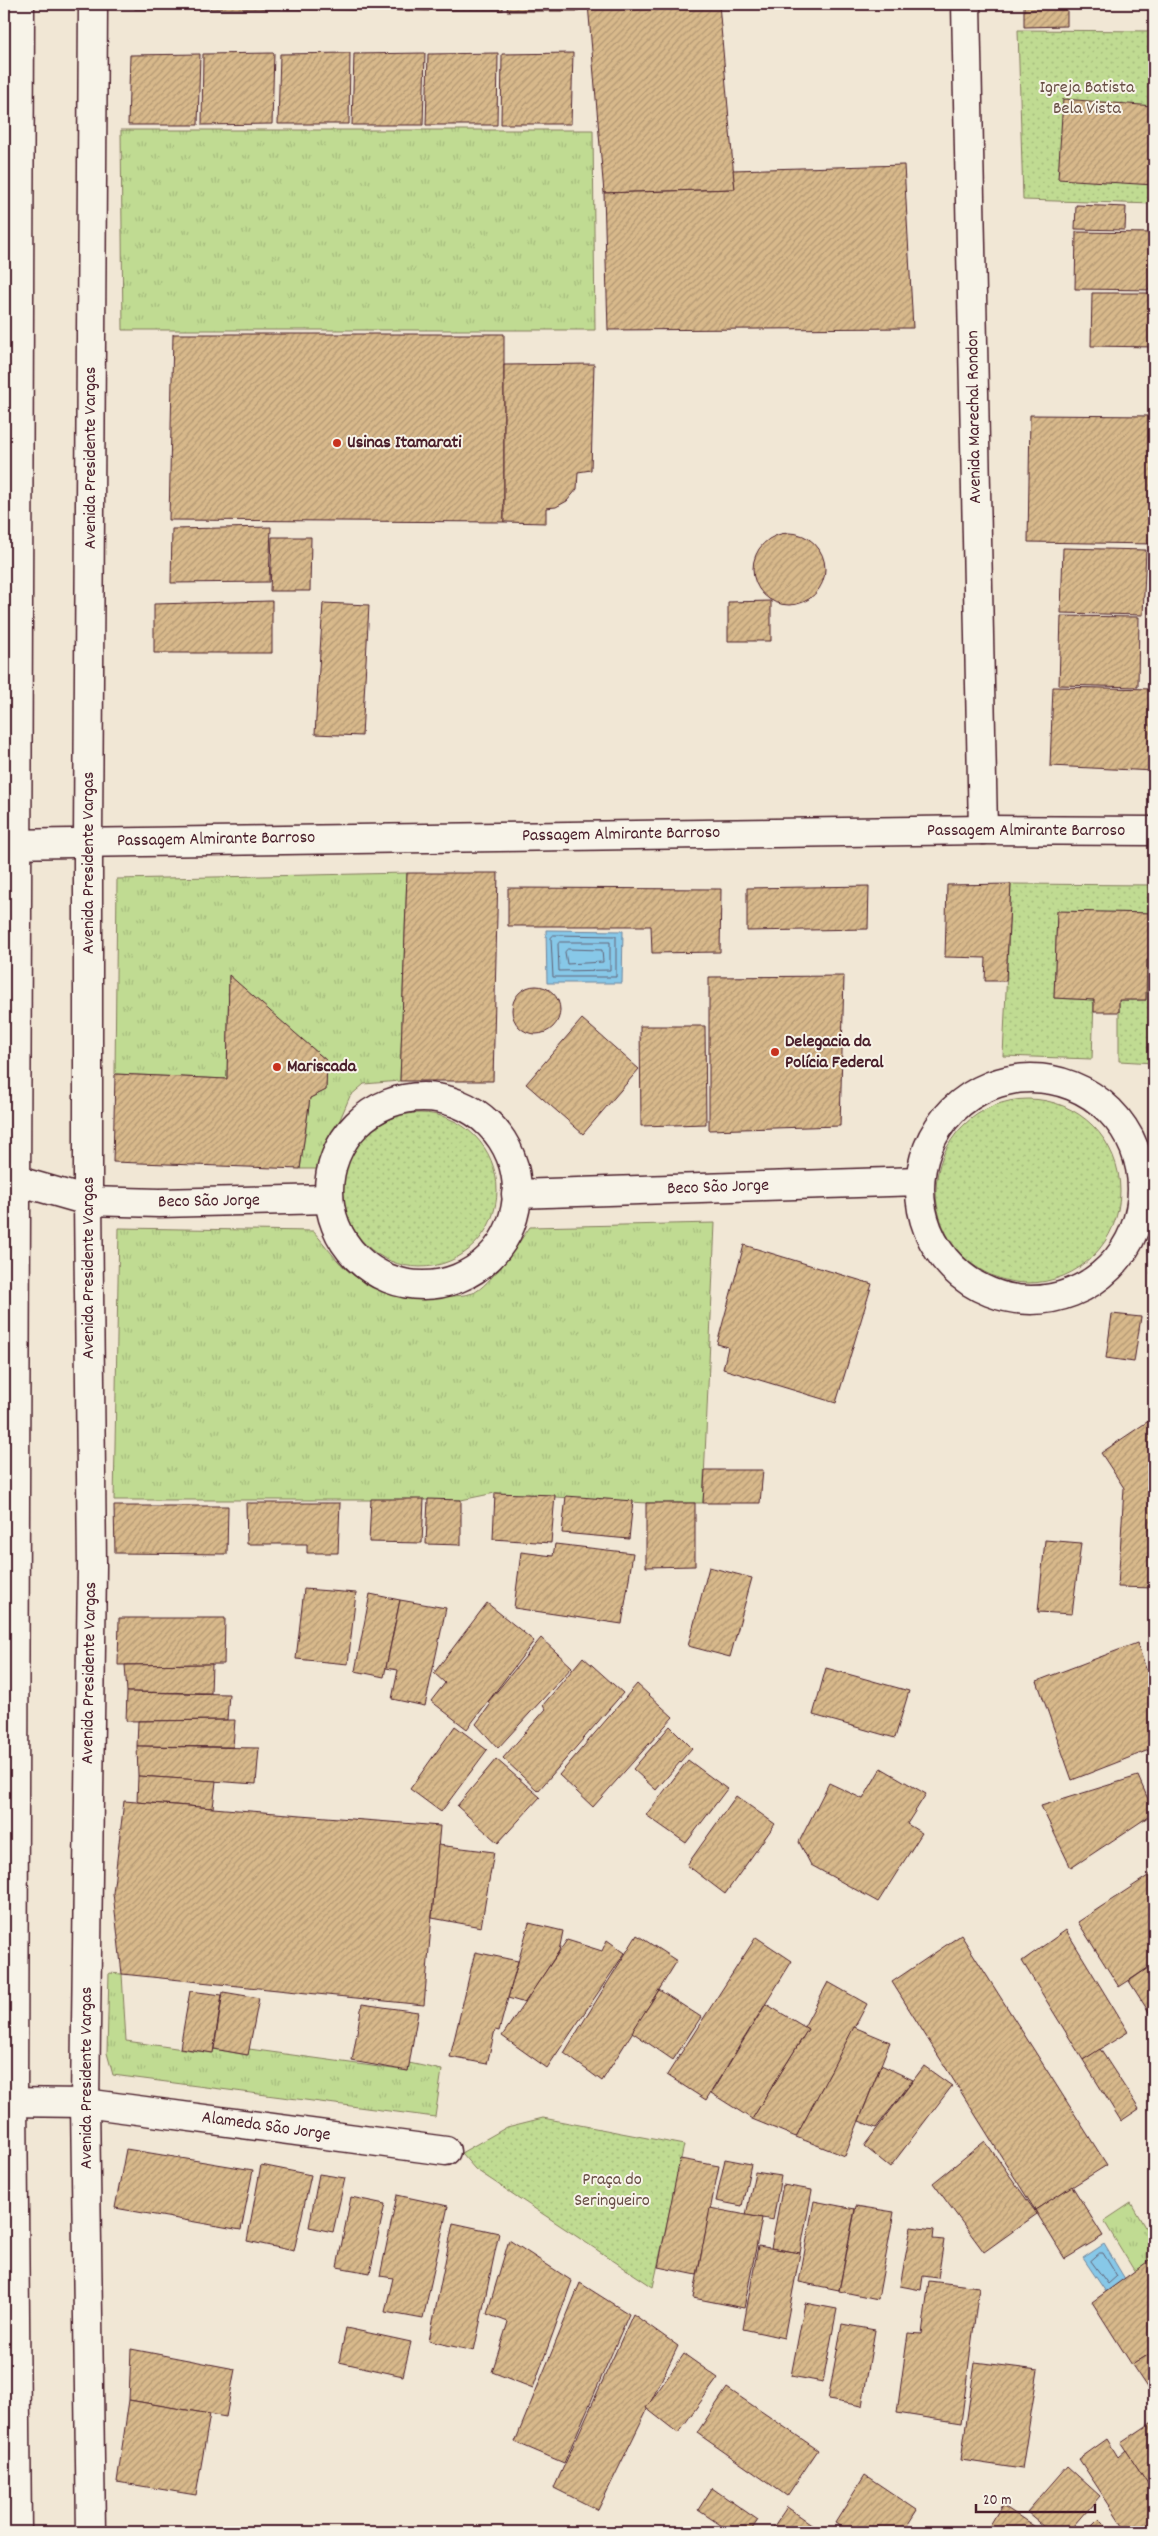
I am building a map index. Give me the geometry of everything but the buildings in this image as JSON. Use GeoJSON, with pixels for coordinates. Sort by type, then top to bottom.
{"type":"FeatureCollection","features":[{"type":"Feature","properties":{"kind":"street"},"geometry":{"type":"LineString","coordinates":[[17,2532],[9,2102],[11,843],[20,4]]}},
{"type":"Feature","properties":{"kind":"street","name":"Avenida Presidente Vargas"},"geometry":{"type":"LineString","coordinates":[[91,2532],[85,2103],[92,1566],[88,1202],[88,841],[93,4]]}},
{"type":"Feature","properties":{"kind":"street","name":"Avenida Marechal Rondon"},"geometry":{"type":"LineString","coordinates":[[966,4],[983,830]]}},
{"type":"Feature","properties":{"kind":"street","name":"Passagem Almirante Barroso"},"geometry":{"type":"LineString","coordinates":[[11,843],[983,830],[1154,831]]}},
{"type":"Feature","properties":{"kind":"street"},"geometry":{"type":"LineString","coordinates":[[1027,1077],[1060,1081],[1089,1094],[1114,1115],[1132,1142],[1139,1166],[1141,1174],[1140,1206],[1131,1238],[1112,1265],[1087,1285],[1057,1298],[1034,1301],[990,1294],[960,1276],[936,1249],[929,1233],[922,1216],[920,1181],[927,1149],[943,1121],[966,1098],[996,1083],[1027,1077]]}},
{"type":"Feature","properties":{"kind":"street"},"geometry":{"type":"LineString","coordinates":[[414,1097],[444,1098],[471,1109],[494,1128],[510,1152],[517,1181],[516,1210],[505,1238],[487,1262],[462,1278],[433,1286],[403,1284],[375,1273],[352,1254],[336,1229],[329,1200],[331,1170],[342,1143],[361,1120],[386,1104],[414,1097]]}},
{"type":"Feature","properties":{"kind":"street","name":"Beco São Jorge"},"geometry":{"type":"LineString","coordinates":[[11,1178],[88,1202],[160,1203],[329,1200]]}},
{"type":"Feature","properties":{"kind":"street","name":"Beco São Jorge"},"geometry":{"type":"LineString","coordinates":[[516,1194],[920,1181]]}},
{"type":"Feature","properties":{"kind":"street","name":"Alameda São Jorge"},"geometry":{"type":"LineString","coordinates":[[9,2102],[85,2103],[446,2151]]}},
{"type":"Feature","properties":{"kind":"green space","name":"Igreja Batista Bela Vista"},"geometry":{"type":"Polygon","coordinates":[[[1018,30],[1154,31],[1154,204],[1023,200],[1018,30]]]}},
{"type":"Feature","properties":{"kind":"green space"},"geometry":{"type":"Polygon","coordinates":[[[121,130],[593,130],[595,330],[123,330],[121,130]]]}},
{"type":"Feature","properties":{"kind":"green space"},"geometry":{"type":"Polygon","coordinates":[[[407,873],[400,1081],[364,1084],[350,1096],[319,1169],[300,1169],[310,1098],[326,1090],[327,1061],[229,976],[227,1079],[115,1074],[117,879],[407,873]]]}},
{"type":"Feature","properties":{"kind":"green space"},"geometry":{"type":"Polygon","coordinates":[[[1011,884],[1154,885],[1154,913],[1057,912],[1054,998],[1094,1000],[1092,1059],[1003,1056],[1011,884]]]}},
{"type":"Feature","properties":{"kind":"green space"},"geometry":{"type":"Polygon","coordinates":[[[1154,959],[1154,1063],[1119,1061],[1119,1000],[1146,1000],[1147,960],[1154,959]]]}},
{"type":"Feature","properties":{"kind":"green space"},"geometry":{"type":"Polygon","coordinates":[[[1028,1099],[1046,1101],[1063,1106],[1093,1126],[1113,1156],[1118,1173],[1120,1191],[1118,1209],[1113,1226],[1093,1256],[1063,1276],[1046,1281],[1028,1283],[1010,1281],[993,1276],[963,1256],[943,1226],[938,1209],[936,1191],[938,1173],[943,1156],[963,1126],[993,1106],[1010,1101],[1028,1099]]]}},
{"type":"Feature","properties":{"kind":"green space"},"geometry":{"type":"Polygon","coordinates":[[[420,1113],[449,1119],[463,1126],[474,1136],[484,1147],[491,1161],[497,1190],[491,1219],[484,1233],[474,1244],[463,1254],[449,1261],[420,1267],[391,1261],[377,1254],[366,1244],[356,1233],[349,1219],[343,1190],[349,1161],[356,1147],[366,1136],[377,1126],[391,1119],[420,1113]]]}},
{"type":"Feature","properties":{"kind":"green space"},"geometry":{"type":"Polygon","coordinates":[[[715,1223],[703,1503],[646,1503],[495,1493],[461,1500],[114,1500],[119,1228],[313,1231],[341,1264],[351,1273],[362,1279],[376,1285],[411,1293],[446,1296],[473,1293],[480,1289],[503,1263],[530,1227],[715,1223]]]}},
{"type":"Feature","properties":{"kind":"green space"},"geometry":{"type":"Polygon","coordinates":[[[109,1973],[122,1974],[126,2041],[212,2053],[214,2049],[247,2055],[249,2049],[408,2071],[409,2063],[442,2070],[435,2117],[113,2075],[107,2053],[109,1973]]]}},
{"type":"Feature","properties":{"kind":"green space","name":"Praça do Seringueiro"},"geometry":{"type":"Polygon","coordinates":[[[543,2118],[684,2145],[653,2287],[475,2169],[461,2153],[507,2127],[543,2118]]]}},
{"type":"Feature","properties":{"kind":"green space"},"geometry":{"type":"Polygon","coordinates":[[[1131,2203],[1154,2243],[1154,2257],[1135,2272],[1104,2221],[1131,2203]]]}},
{"type":"Feature","properties":{"kind":"water"},"geometry":{"type":"Polygon","coordinates":[[[546,930],[623,931],[622,983],[547,983],[546,930]]]}},
{"type":"Feature","properties":{"kind":"water"},"geometry":{"type":"Polygon","coordinates":[[[1104,2244],[1125,2279],[1106,2292],[1083,2258],[1104,2244]]]}},
{"type":"Feature","properties":{"kind":"place","name":"Usinas Itamarati"},"geometry":{"type":"Point","coordinates":[337,443]}},
{"type":"Feature","properties":{"kind":"place","name":"Delegacia da Polícia Federal"},"geometry":{"type":"Point","coordinates":[775,1052]}},
{"type":"Feature","properties":{"kind":"place","name":"Mariscada"},"geometry":{"type":"Point","coordinates":[277,1067]}}]}
